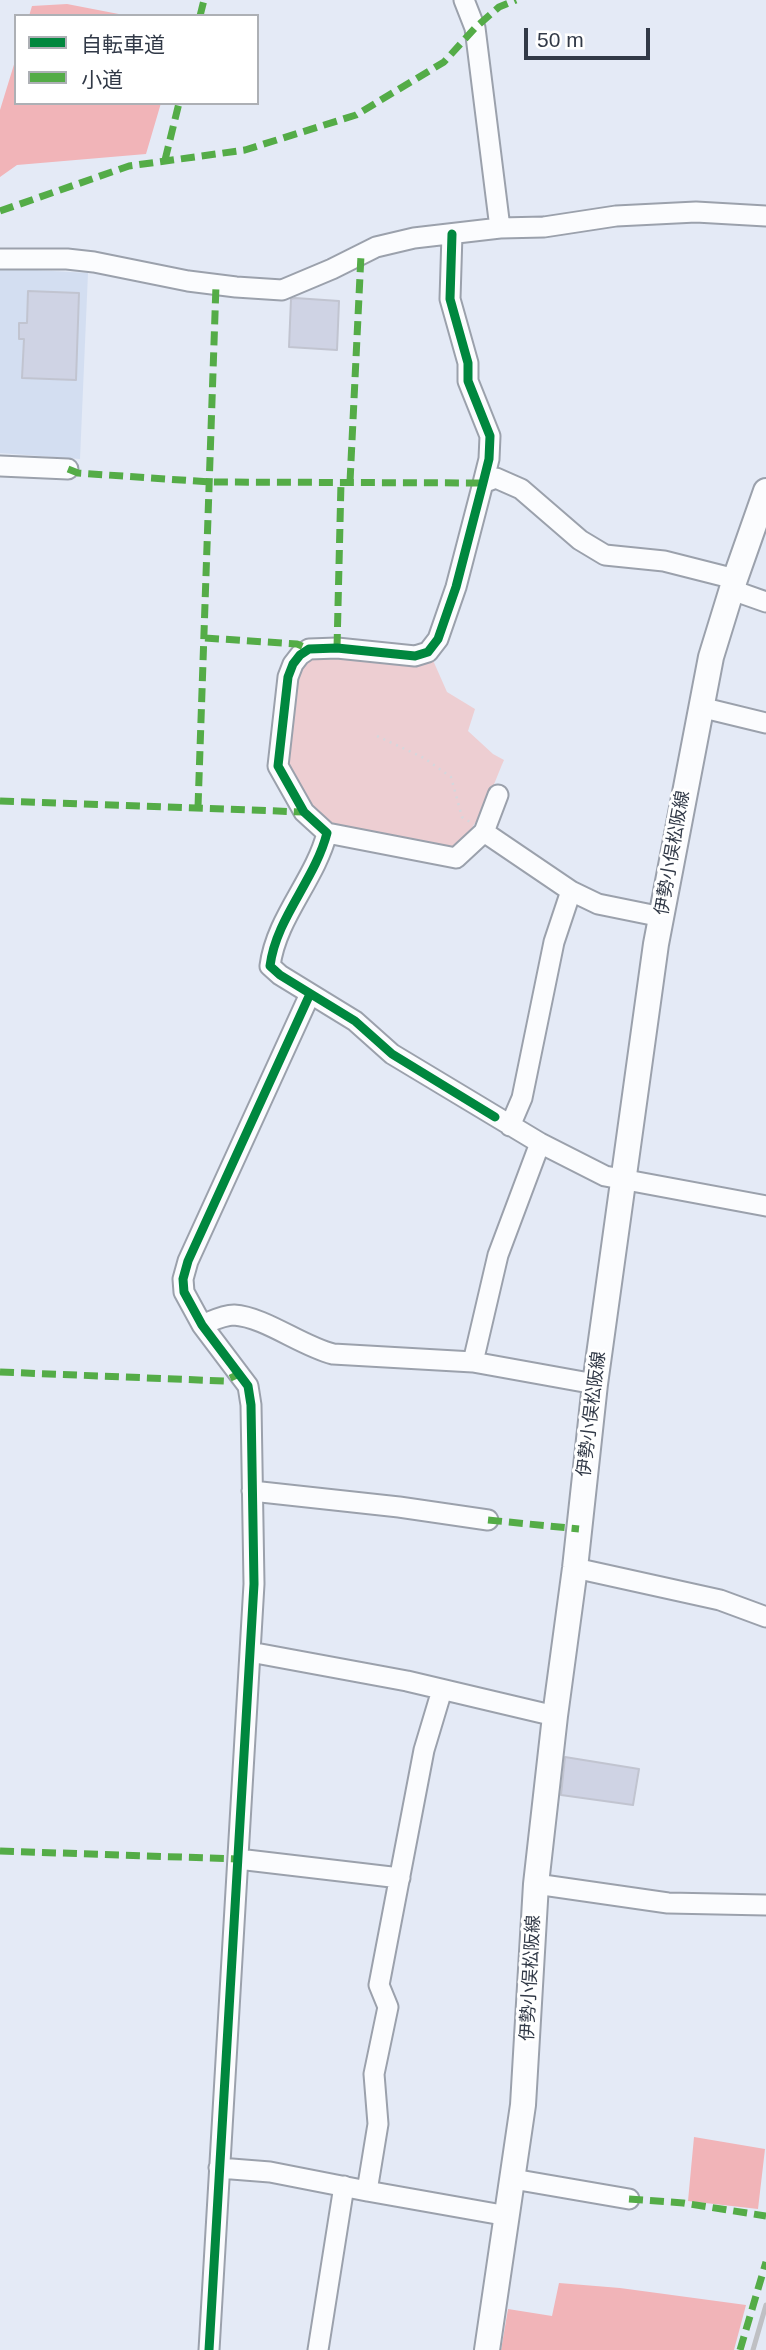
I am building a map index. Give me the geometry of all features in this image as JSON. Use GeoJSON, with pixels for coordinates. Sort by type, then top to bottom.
{"type":"FeatureCollection","features":[{"type":"Feature","properties":{"kind":"main road","name":"伊勢小俣松阪線"},"geometry":{"type":"LineString","coordinates":[[487,2350],[508,2216],[527,2055],[536,1884],[595,1384],[662,917],[711,657],[733,584],[761,517],[766,491]]}},
{"type":"Feature","properties":{"kind":"street"},"geometry":{"type":"LineString","coordinates":[[464,0],[475,28],[500,228]]}},
{"type":"Feature","properties":{"kind":"street"},"geometry":{"type":"LineString","coordinates":[[0,259],[67,259],[197,283],[282,290],[376,247],[414,238],[500,228],[544,227],[616,216],[696,212],[766,216]]}},
{"type":"Feature","properties":{"kind":"street"},"geometry":{"type":"LineString","coordinates":[[452,234],[450,299],[468,363],[468,381],[490,436],[489,459],[456,587],[438,639],[428,652],[415,656],[337,648],[309,649],[300,654],[288,677],[278,766],[304,812],[327,833],[456,858],[484,832],[498,795]]}},
{"type":"Feature","properties":{"kind":"street"},"geometry":{"type":"LineString","coordinates":[[0,466],[68,469]]}},
{"type":"Feature","properties":{"kind":"street"},"geometry":{"type":"LineString","coordinates":[[483,483],[496,478],[521,489],[580,540],[606,555],[664,561],[733,584],[766,602]]}},
{"type":"Feature","properties":{"kind":"street"},"geometry":{"type":"LineString","coordinates":[[700,707],[766,723]]}},
{"type":"Feature","properties":{"kind":"street"},"geometry":{"type":"LineString","coordinates":[[484,832],[571,891],[598,904],[662,917]]}},
{"type":"Feature","properties":{"kind":"street"},"geometry":{"type":"LineString","coordinates":[[327,833],[322,851],[272,947],[270,966],[280,975],[355,1021],[392,1054],[540,1143],[605,1176],[766,1206]]}},
{"type":"Feature","properties":{"kind":"street"},"geometry":{"type":"LineString","coordinates":[[503,1121],[522,1098],[554,942],[571,891]]}},
{"type":"Feature","properties":{"kind":"street"},"geometry":{"type":"LineString","coordinates":[[209,2350],[254,1584],[251,1405],[248,1386],[202,1325],[184,1292],[183,1279],[188,1261],[310,994]]}},
{"type":"Feature","properties":{"kind":"street"},"geometry":{"type":"LineString","coordinates":[[472,1362],[498,1255],[540,1143]]}},
{"type":"Feature","properties":{"kind":"street"},"geometry":{"type":"LineString","coordinates":[[202,1325],[232,1315],[261,1323],[317,1350],[332,1353],[472,1362],[595,1384]]}},
{"type":"Feature","properties":{"kind":"street"},"geometry":{"type":"LineString","coordinates":[[252,1491],[488,1520]]}},
{"type":"Feature","properties":{"kind":"street"},"geometry":{"type":"LineString","coordinates":[[575,1568],[720,1600],[766,1618]]}},
{"type":"Feature","properties":{"kind":"street"},"geometry":{"type":"LineString","coordinates":[[250,1653],[407,1681],[555,1716]]}},
{"type":"Feature","properties":{"kind":"street"},"geometry":{"type":"LineString","coordinates":[[367,2191],[378,2124],[374,2074],[388,2007],[379,1985],[424,1750],[442,1690]]}},
{"type":"Feature","properties":{"kind":"street"},"geometry":{"type":"LineString","coordinates":[[238,1860],[400,1878]]}},
{"type":"Feature","properties":{"kind":"street"},"geometry":{"type":"LineString","coordinates":[[536,1884],[668,1903],[766,1905]]}},
{"type":"Feature","properties":{"kind":"street"},"geometry":{"type":"LineString","coordinates":[[219,2168],[270,2172],[508,2216]]}},
{"type":"Feature","properties":{"kind":"street"},"geometry":{"type":"LineString","coordinates":[[513,2179],[629,2199]]}},
{"type":"Feature","properties":{"kind":"street"},"geometry":{"type":"LineString","coordinates":[[318,2350],[344,2186]]}},
{"type":"Feature","properties":{"kind":"path"},"geometry":{"type":"LineString","coordinates":[[377,736],[425,758],[451,777],[462,817],[484,832]]}},
{"type":"Feature","properties":{"kind":"shaded area"},"geometry":{"type":"Polygon","coordinates":[[[67,4],[119,14],[30,14],[32,6],[67,4]]]}},
{"type":"Feature","properties":{"kind":"shaded area"},"geometry":{"type":"Polygon","coordinates":[[[14,64],[14,105],[160,105],[146,154],[17,165],[0,177],[0,110],[14,64]]]}},
{"type":"Feature","properties":{"kind":"shaded area"},"geometry":{"type":"Polygon","coordinates":[[[0,268],[88,273],[80,459],[0,453],[0,268]]]}},
{"type":"Feature","properties":{"kind":"shaded area"},"geometry":{"type":"Polygon","coordinates":[[[307,654],[432,658],[447,692],[475,709],[468,731],[493,754],[504,760],[489,797],[469,832],[460,842],[449,850],[333,825],[306,806],[282,763],[293,676],[307,654]]]}},
{"type":"Feature","properties":{"kind":"shaded area"},"geometry":{"type":"Polygon","coordinates":[[[694,2137],[765,2149],[758,2209],[688,2201],[694,2137]]]}},
{"type":"Feature","properties":{"kind":"shaded area"},"geometry":{"type":"Polygon","coordinates":[[[559,2283],[620,2288],[746,2305],[734,2350],[501,2350],[508,2309],[552,2316],[559,2283]]]}},
{"type":"Feature","properties":{"kind":"building"},"geometry":{"type":"Polygon","coordinates":[[[28,291],[79,293],[76,380],[22,378],[24,339],[19,339],[19,323],[27,323],[28,291]]]}},
{"type":"Feature","properties":{"kind":"building"},"geometry":{"type":"Polygon","coordinates":[[[291,299],[339,301],[337,350],[289,347],[291,299]]]}},
{"type":"Feature","properties":{"kind":"building"},"geometry":{"type":"Polygon","coordinates":[[[565,1757],[639,1769],[633,1805],[561,1795],[565,1757]]]}},
{"type":"Feature","properties":{"kind":"railway"},"geometry":{"type":"LineString","coordinates":[[753,2350],[766,2305]]}},
{"type":"Feature","properties":{"kind":"marked path"},"geometry":{"type":"LineString","coordinates":[[200,14],[204,0]]}},
{"type":"Feature","properties":{"kind":"marked path"},"geometry":{"type":"LineString","coordinates":[[0,211],[129,166],[245,150],[356,115],[444,62],[475,28],[499,7],[516,0]]}},
{"type":"Feature","properties":{"kind":"marked path"},"geometry":{"type":"LineString","coordinates":[[165,160],[179,105]]}},
{"type":"Feature","properties":{"kind":"marked path"},"geometry":{"type":"LineString","coordinates":[[350,482],[361,255]]}},
{"type":"Feature","properties":{"kind":"marked path"},"geometry":{"type":"LineString","coordinates":[[198,807],[216,285]]}},
{"type":"Feature","properties":{"kind":"marked path"},"geometry":{"type":"LineString","coordinates":[[68,469],[78,473],[210,482],[483,483]]}},
{"type":"Feature","properties":{"kind":"marked path"},"geometry":{"type":"LineString","coordinates":[[337,648],[341,482]]}},
{"type":"Feature","properties":{"kind":"marked path"},"geometry":{"type":"LineString","coordinates":[[205,638],[297,644],[309,649]]}},
{"type":"Feature","properties":{"kind":"marked path"},"geometry":{"type":"LineString","coordinates":[[0,801],[304,812]]}},
{"type":"Feature","properties":{"kind":"marked path"},"geometry":{"type":"LineString","coordinates":[[0,1372],[224,1381],[239,1374]]}},
{"type":"Feature","properties":{"kind":"marked path"},"geometry":{"type":"LineString","coordinates":[[488,1520],[579,1529]]}},
{"type":"Feature","properties":{"kind":"marked path"},"geometry":{"type":"LineString","coordinates":[[0,1851],[238,1859]]}},
{"type":"Feature","properties":{"kind":"marked path"},"geometry":{"type":"LineString","coordinates":[[629,2199],[683,2203],[766,2216]]}},
{"type":"Feature","properties":{"kind":"marked path"},"geometry":{"type":"LineString","coordinates":[[740,2350],[766,2262]]}},
{"type":"Feature","properties":{"kind":"cycle path"},"geometry":{"type":"LineString","coordinates":[[452,234],[450,299],[468,363],[468,381],[490,436],[489,459],[456,587],[438,639],[428,652],[415,656],[337,648],[309,649],[293,664],[288,677],[278,766],[304,812],[327,833],[314,867],[280,932],[270,966],[280,975],[355,1021],[392,1054],[495,1117]]}},
{"type":"Feature","properties":{"kind":"cycle path"},"geometry":{"type":"LineString","coordinates":[[209,2350],[254,1584],[251,1405],[248,1386],[202,1325],[184,1292],[183,1279],[188,1261],[310,994]]}}]}
